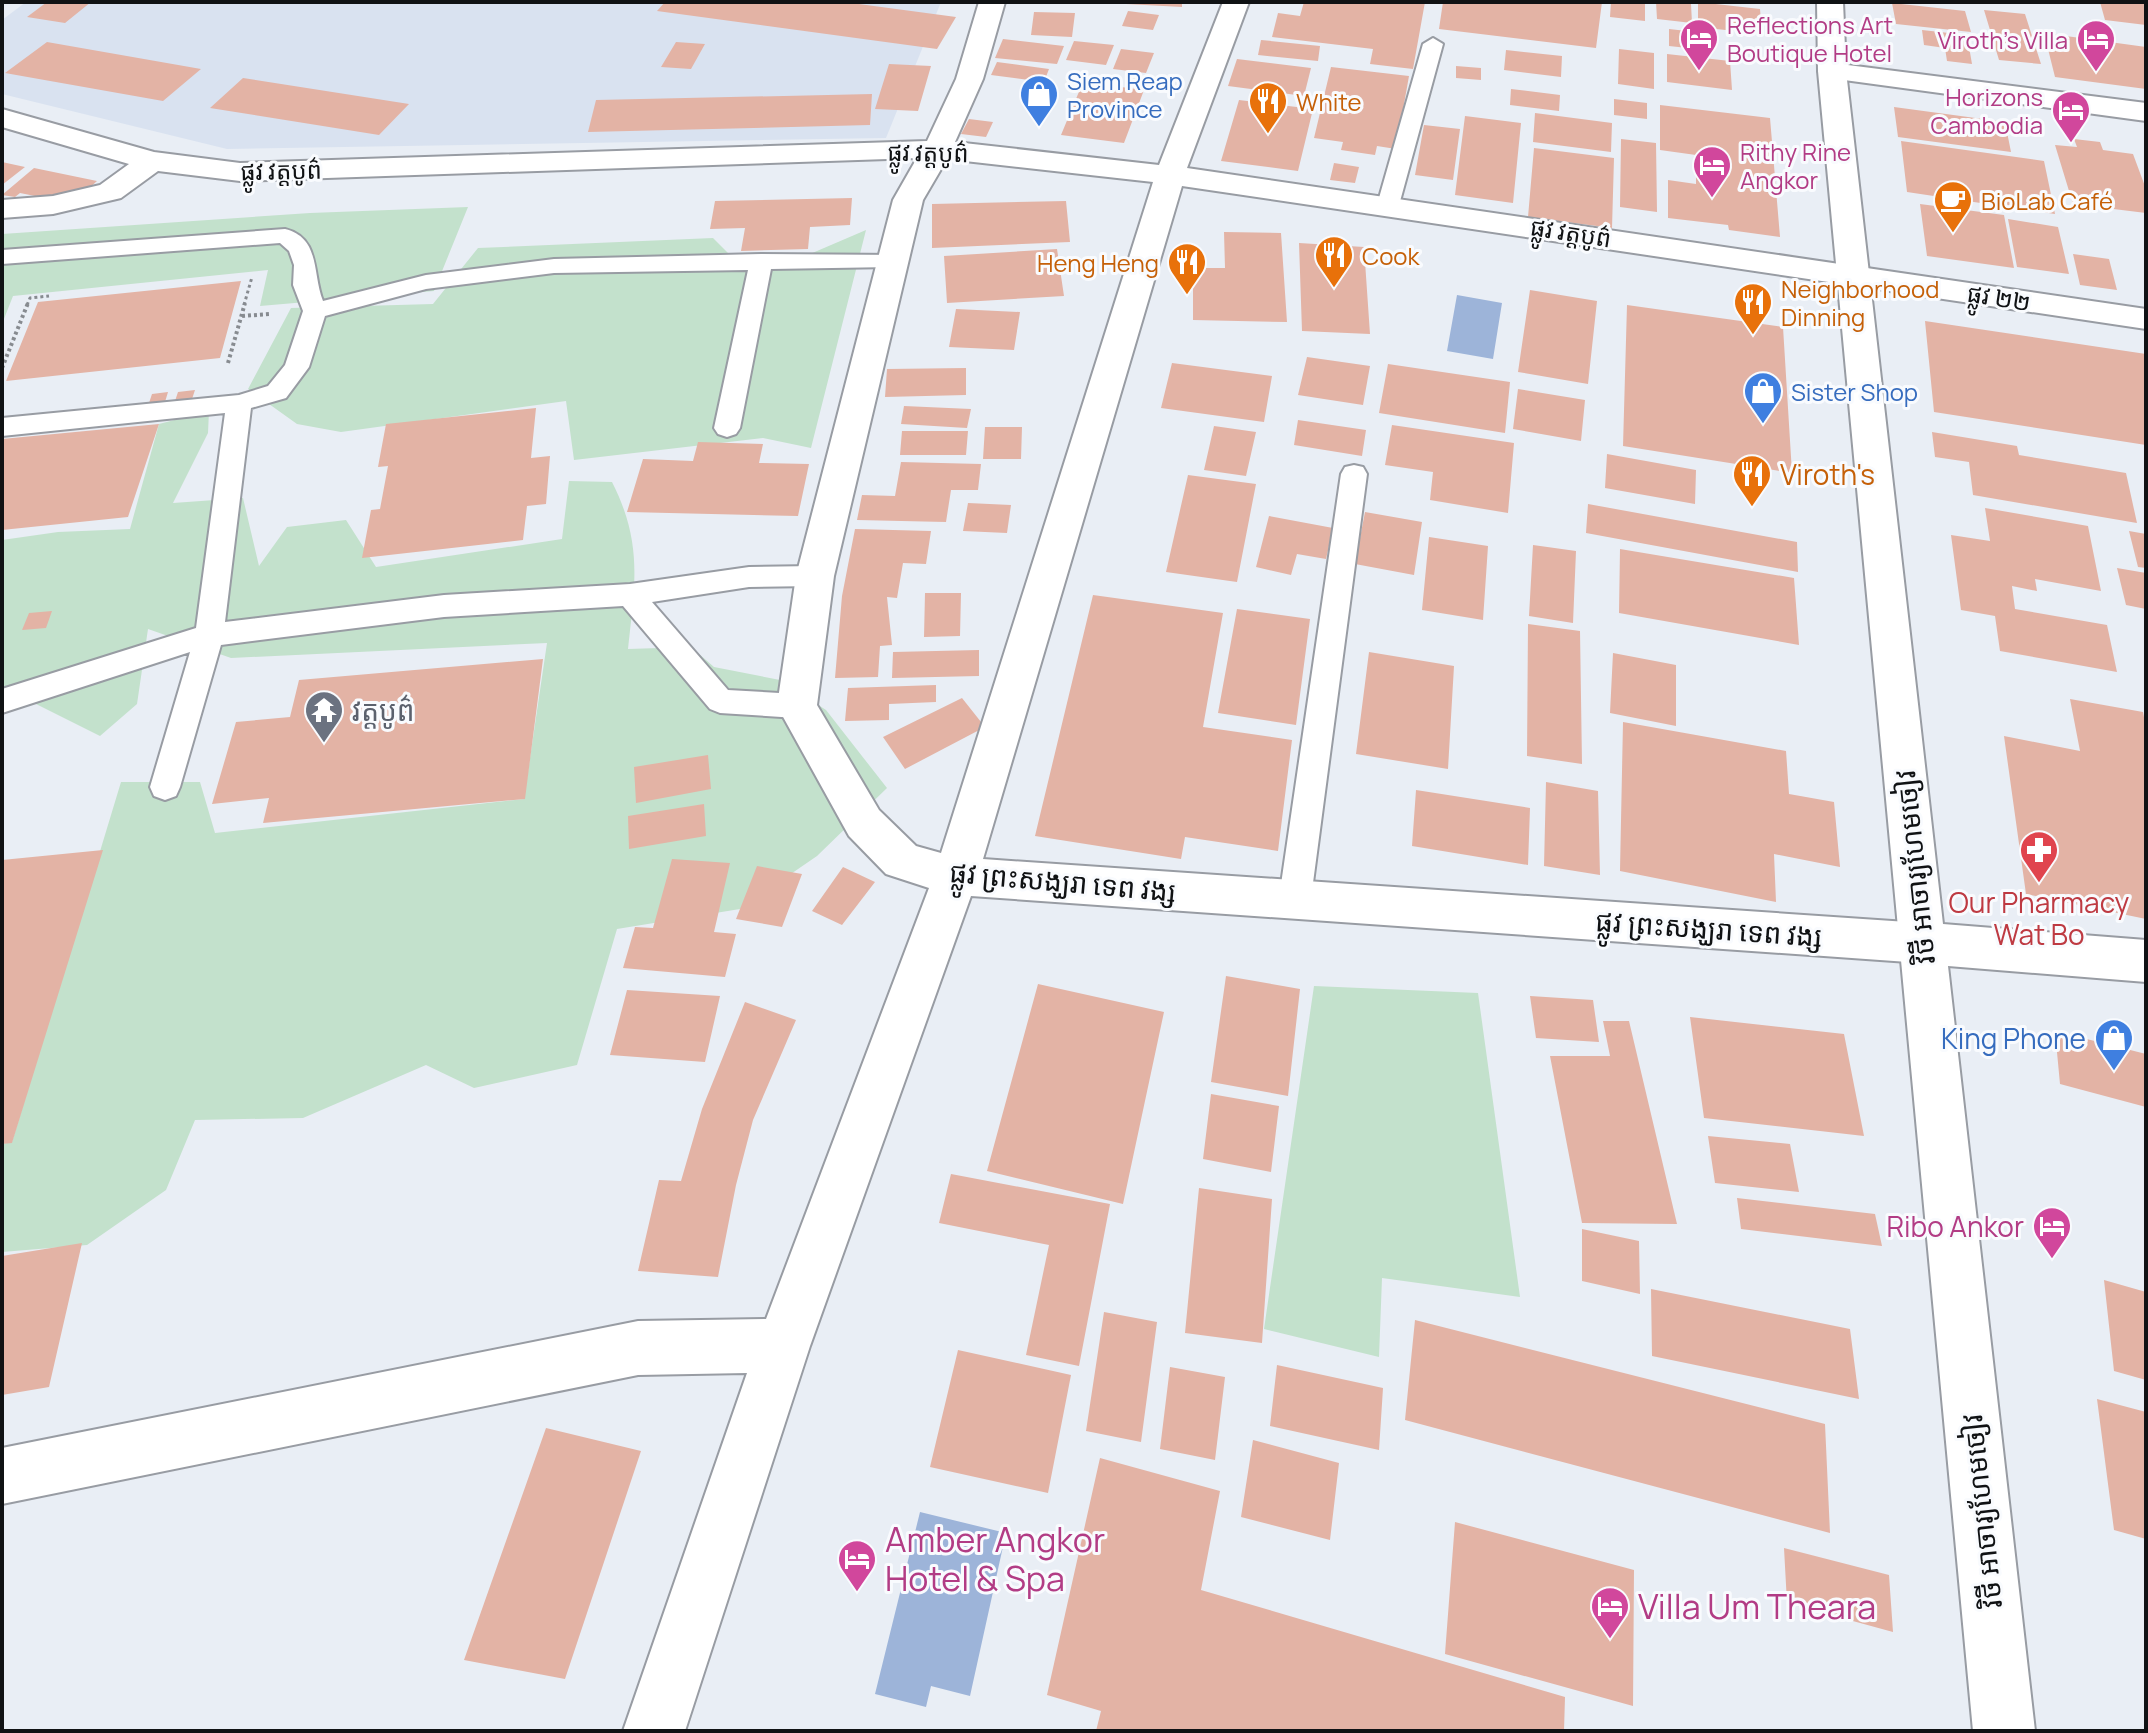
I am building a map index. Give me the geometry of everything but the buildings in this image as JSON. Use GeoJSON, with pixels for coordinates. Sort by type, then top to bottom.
{"type":"FeatureCollection","features":[{"type":"Feature","properties":{"kind":"street"},"geometry":{"type":"LineString","coordinates":[[797,706],[815,576],[908,200],[940,149],[987,27],[992,2]]}},
{"type":"Feature","properties":{"kind":"street"},"geometry":{"type":"LineString","coordinates":[[654,1731],[783,1346],[956,876],[1170,175],[1236,2]]}},
{"type":"Feature","properties":{"kind":"street","name":"វិថី អាចារ្យហែមចៀវ"},"geometry":{"type":"LineString","coordinates":[[1830,2],[1832,71],[2004,1731]]}},
{"type":"Feature","properties":{"kind":"street"},"geometry":{"type":"LineString","coordinates":[[1832,71],[2146,112]]}},
{"type":"Feature","properties":{"kind":"street","name":"ផ្លូវ វត្តបូព៌"},"geometry":{"type":"LineString","coordinates":[[2,118],[152,161],[240,172],[940,149],[1170,175],[1388,205],[1853,275]]}},
{"type":"Feature","properties":{"kind":"street"},"geometry":{"type":"LineString","coordinates":[[2,209],[53,205],[110,192],[152,161]]}},
{"type":"Feature","properties":{"kind":"street","name":"ផ្លូវ ២២"},"geometry":{"type":"LineString","coordinates":[[1853,275],[2146,319]]}},
{"type":"Feature","properties":{"kind":"street","name":"ផ្លូវ ព្រះសង្ឃរា ទេព វង្ស"},"geometry":{"type":"LineString","coordinates":[[797,706],[864,823],[902,861],[956,876],[2146,961]]}},
{"type":"Feature","properties":{"kind":"street"},"geometry":{"type":"LineString","coordinates":[[2,1476],[638,1348],[783,1346]]}},
{"type":"Feature","properties":{"kind":"lane"},"geometry":{"type":"LineString","coordinates":[[1388,205],[1433,44]]}},
{"type":"Feature","properties":{"kind":"lane"},"geometry":{"type":"LineString","coordinates":[[2,257],[285,236],[300,248],[305,285],[315,311],[297,367],[277,392],[239,403],[2,427]]}},
{"type":"Feature","properties":{"kind":"lane"},"geometry":{"type":"LineString","coordinates":[[315,311],[426,282],[554,266],[893,260]]}},
{"type":"Feature","properties":{"kind":"lane"},"geometry":{"type":"LineString","coordinates":[[727,428],[761,261]]}},
{"type":"Feature","properties":{"kind":"lane"},"geometry":{"type":"LineString","coordinates":[[165,787],[209,635],[239,403]]}},
{"type":"Feature","properties":{"kind":"lane"},"geometry":{"type":"LineString","coordinates":[[1295,898],[1354,474]]}},
{"type":"Feature","properties":{"kind":"lane"},"geometry":{"type":"LineString","coordinates":[[2,701],[209,635],[444,606],[630,595],[749,577],[815,576]]}},
{"type":"Feature","properties":{"kind":"lane"},"geometry":{"type":"LineString","coordinates":[[630,595],[720,701],[797,706]]}},
{"type":"Feature","properties":{"kind":"path"},"geometry":{"type":"LineString","coordinates":[[230,362],[252,275],[237,277]]}},
{"type":"Feature","properties":{"kind":"path"},"geometry":{"type":"LineString","coordinates":[[2,368],[30,298],[59,295]]}},
{"type":"Feature","properties":{"kind":"path"},"geometry":{"type":"LineString","coordinates":[[242,316],[258,315]]}},
{"type":"Feature","properties":{"kind":"shaded area"},"geometry":{"type":"Polygon","coordinates":[[[26,2],[941,2],[886,138],[227,149],[2,94],[2,20],[26,2]]]}},
{"type":"Feature","properties":{"kind":"green space"},"geometry":{"type":"Polygon","coordinates":[[[468,207],[434,291],[260,306],[268,270],[13,296],[2,324],[2,234],[310,213],[468,207]]]}},
{"type":"Feature","properties":{"kind":"green space"},"geometry":{"type":"Polygon","coordinates":[[[866,230],[811,448],[763,438],[574,460],[566,401],[341,432],[297,424],[248,389],[291,308],[433,304],[478,248],[713,238],[730,255],[810,254],[866,230]]]}},
{"type":"Feature","properties":{"kind":"green space"},"geometry":{"type":"Polygon","coordinates":[[[209,411],[208,433],[173,503],[243,498],[259,566],[287,527],[346,520],[376,567],[562,539],[569,481],[612,482],[629,525],[633,545],[634,584],[628,649],[691,647],[714,667],[780,680],[826,710],[887,788],[817,856],[740,909],[617,929],[577,1065],[474,1088],[426,1065],[303,1118],[195,1120],[166,1190],[87,1245],[2,1252],[2,1144],[12,1142],[121,782],[200,782],[215,833],[524,799],[547,643],[231,658],[148,629],[137,704],[100,736],[4,688],[2,540],[58,532],[130,529],[159,424],[209,411]]]}},
{"type":"Feature","properties":{"kind":"green space"},"geometry":{"type":"Polygon","coordinates":[[[1314,986],[1478,993],[1520,1297],[1382,1278],[1379,1357],[1264,1329],[1314,986]]]}},
{"type":"Feature","properties":{"kind":"water"},"geometry":{"type":"Polygon","coordinates":[[[1457,295],[1502,303],[1493,359],[1447,351],[1457,295]]]}},
{"type":"Feature","properties":{"kind":"water"},"geometry":{"type":"Polygon","coordinates":[[[920,1512],[1006,1533],[970,1696],[931,1686],[926,1707],[875,1694],[920,1512]]]}},
{"type":"Feature","properties":{"kind":"place","name":"Reflections Art Boutique Hotel"},"geometry":{"type":"Point","coordinates":[1699,72]}},
{"type":"Feature","properties":{"kind":"place","name":"Viroth's Villa"},"geometry":{"type":"Point","coordinates":[2096,73]}},
{"type":"Feature","properties":{"kind":"place","name":"Siem Reap Province"},"geometry":{"type":"Point","coordinates":[1039,128]}},
{"type":"Feature","properties":{"kind":"place","name":"White"},"geometry":{"type":"Point","coordinates":[1268,135]}},
{"type":"Feature","properties":{"kind":"place","name":"Horizons Cambodia"},"geometry":{"type":"Point","coordinates":[2071,144]}},
{"type":"Feature","properties":{"kind":"place","name":"Rithy Rine Angkor"},"geometry":{"type":"Point","coordinates":[1712,199]}},
{"type":"Feature","properties":{"kind":"place","name":"BioLab Café"},"geometry":{"type":"Point","coordinates":[1953,234]}},
{"type":"Feature","properties":{"kind":"place","name":"Cook"},"geometry":{"type":"Point","coordinates":[1334,289]}},
{"type":"Feature","properties":{"kind":"place","name":"Heng Heng"},"geometry":{"type":"Point","coordinates":[1187,296]}},
{"type":"Feature","properties":{"kind":"place","name":"Neighborhood Dinning"},"geometry":{"type":"Point","coordinates":[1753,336]}},
{"type":"Feature","properties":{"kind":"place","name":"Sister Shop"},"geometry":{"type":"Point","coordinates":[1763,425]}},
{"type":"Feature","properties":{"kind":"place","name":"Viroth's"},"geometry":{"type":"Point","coordinates":[1752,508]}},
{"type":"Feature","properties":{"kind":"place","name":"វត្តបូព៌"},"geometry":{"type":"Point","coordinates":[324,744]}},
{"type":"Feature","properties":{"kind":"place","name":"Our Pharmacy Wat Bo"},"geometry":{"type":"Point","coordinates":[2039,884]}},
{"type":"Feature","properties":{"kind":"place","name":"King Phone"},"geometry":{"type":"Point","coordinates":[2114,1072]}},
{"type":"Feature","properties":{"kind":"place","name":"Ribo Ankor"},"geometry":{"type":"Point","coordinates":[2052,1260]}},
{"type":"Feature","properties":{"kind":"place","name":"Amber Angkor Hotel & Spa"},"geometry":{"type":"Point","coordinates":[857,1593]}},
{"type":"Feature","properties":{"kind":"place","name":"Villa Um Theara"},"geometry":{"type":"Point","coordinates":[1610,1640]}}]}
